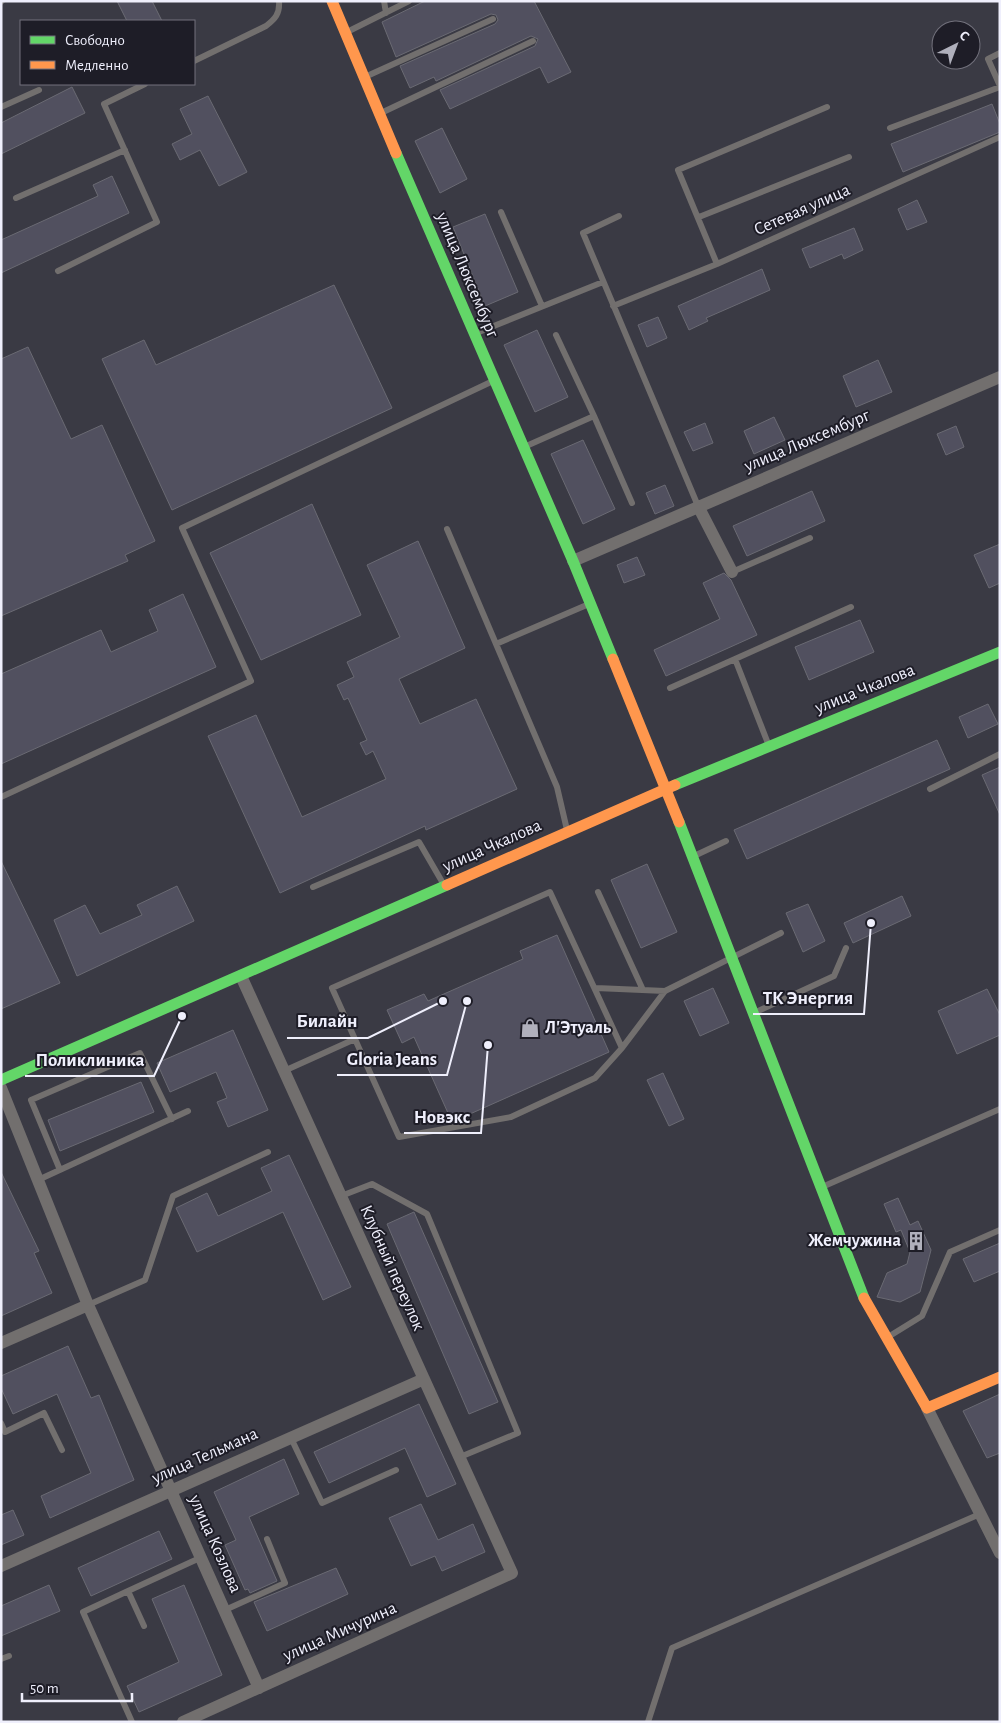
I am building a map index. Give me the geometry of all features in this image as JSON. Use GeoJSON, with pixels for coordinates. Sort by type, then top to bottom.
{"type":"FeatureCollection","features":[{"type":"Feature","properties":{"kind":"street","name":"улица Люксембург"},"geometry":{"type":"LineString","coordinates":[[332,1],[473,334],[573,561],[693,856],[864,1298],[927,1408]]}},
{"type":"Feature","properties":{"kind":"street","name":"улица Люксембург"},"geometry":{"type":"LineString","coordinates":[[573,561],[1000,377]]}},
{"type":"Feature","properties":{"kind":"street"},"geometry":{"type":"LineString","coordinates":[[698,506],[732,572]]}},
{"type":"Feature","properties":{"kind":"street","name":"улица Чкалова"},"geometry":{"type":"LineString","coordinates":[[1,1080],[666,789],[1000,652]]}},
{"type":"Feature","properties":{"kind":"street","name":"Клубный переулок"},"geometry":{"type":"LineString","coordinates":[[241,976],[512,1573]]}},
{"type":"Feature","properties":{"kind":"street","name":"улица Козлова"},"geometry":{"type":"LineString","coordinates":[[1,1088],[88,1305],[259,1688]]}},
{"type":"Feature","properties":{"kind":"street"},"geometry":{"type":"LineString","coordinates":[[1,1343],[88,1305]]}},
{"type":"Feature","properties":{"kind":"street"},"geometry":{"type":"LineString","coordinates":[[1000,1377],[927,1408],[1000,1554]]}},
{"type":"Feature","properties":{"kind":"street","name":"улица Тельмана"},"geometry":{"type":"LineString","coordinates":[[1,1566],[424,1380]]}},
{"type":"Feature","properties":{"kind":"street","name":"улица Мичурина"},"geometry":{"type":"LineString","coordinates":[[183,1722],[512,1573]]}},
{"type":"Feature","properties":{"kind":"lane"},"geometry":{"type":"LineString","coordinates":[[195,61],[266,26],[276,18],[280,10],[279,1]]}},
{"type":"Feature","properties":{"kind":"lane"},"geometry":{"type":"LineString","coordinates":[[384,1],[386,13]]}},
{"type":"Feature","properties":{"kind":"lane"},"geometry":{"type":"LineString","coordinates":[[345,33],[409,1]]}},
{"type":"Feature","properties":{"kind":"lane"},"geometry":{"type":"LineString","coordinates":[[364,78],[493,19]]}},
{"type":"Feature","properties":{"kind":"lane"},"geometry":{"type":"LineString","coordinates":[[380,114],[533,41]]}},
{"type":"Feature","properties":{"kind":"lane"},"geometry":{"type":"LineString","coordinates":[[890,128],[1000,87],[988,59],[1000,53]]}},
{"type":"Feature","properties":{"kind":"lane"},"geometry":{"type":"LineString","coordinates":[[58,271],[157,222],[104,104],[143,85]]}},
{"type":"Feature","properties":{"kind":"lane"},"geometry":{"type":"LineString","coordinates":[[1,107],[39,90]]}},
{"type":"Feature","properties":{"kind":"lane"},"geometry":{"type":"LineString","coordinates":[[717,264],[678,170],[827,108]]}},
{"type":"Feature","properties":{"kind":"lane","name":"Сетевая улица"},"geometry":{"type":"LineString","coordinates":[[613,306],[717,264],[1000,137]]}},
{"type":"Feature","properties":{"kind":"lane"},"geometry":{"type":"LineString","coordinates":[[16,198],[125,150]]}},
{"type":"Feature","properties":{"kind":"lane"},"geometry":{"type":"LineString","coordinates":[[699,217],[849,157]]}},
{"type":"Feature","properties":{"kind":"lane"},"geometry":{"type":"LineString","coordinates":[[501,212],[542,306]]}},
{"type":"Feature","properties":{"kind":"lane"},"geometry":{"type":"LineString","coordinates":[[619,216],[583,233],[698,506]]}},
{"type":"Feature","properties":{"kind":"lane"},"geometry":{"type":"LineString","coordinates":[[473,334],[603,282]]}},
{"type":"Feature","properties":{"kind":"lane"},"geometry":{"type":"LineString","coordinates":[[556,335],[632,502]]}},
{"type":"Feature","properties":{"kind":"lane"},"geometry":{"type":"LineString","coordinates":[[1,797],[251,681],[182,528],[494,380]]}},
{"type":"Feature","properties":{"kind":"lane"},"geometry":{"type":"LineString","coordinates":[[523,447],[594,416]]}},
{"type":"Feature","properties":{"kind":"lane"},"geometry":{"type":"LineString","coordinates":[[447,529],[557,787],[568,831]]}},
{"type":"Feature","properties":{"kind":"lane"},"geometry":{"type":"LineString","coordinates":[[732,572],[810,538]]}},
{"type":"Feature","properties":{"kind":"lane"},"geometry":{"type":"LineString","coordinates":[[496,644],[590,604]]}},
{"type":"Feature","properties":{"kind":"lane"},"geometry":{"type":"LineString","coordinates":[[670,688],[851,607]]}},
{"type":"Feature","properties":{"kind":"lane"},"geometry":{"type":"LineString","coordinates":[[735,659],[770,747]]}},
{"type":"Feature","properties":{"kind":"lane"},"geometry":{"type":"LineString","coordinates":[[930,789],[1000,754]]}},
{"type":"Feature","properties":{"kind":"lane"},"geometry":{"type":"LineString","coordinates":[[693,856],[726,841]]}},
{"type":"Feature","properties":{"kind":"lane"},"geometry":{"type":"LineString","coordinates":[[313,888],[419,842],[445,886]]}},
{"type":"Feature","properties":{"kind":"lane"},"geometry":{"type":"LineString","coordinates":[[622,1048],[596,988],[550,892],[332,988],[399,1137],[511,1117],[595,1078],[622,1048],[665,991],[731,956],[781,933]]}},
{"type":"Feature","properties":{"kind":"lane"},"geometry":{"type":"LineString","coordinates":[[598,892],[643,990]]}},
{"type":"Feature","properties":{"kind":"lane"},"geometry":{"type":"LineString","coordinates":[[754,1014],[834,976],[846,948]]}},
{"type":"Feature","properties":{"kind":"lane"},"geometry":{"type":"LineString","coordinates":[[596,988],[665,991]]}},
{"type":"Feature","properties":{"kind":"lane"},"geometry":{"type":"LineString","coordinates":[[284,1072],[355,1039]]}},
{"type":"Feature","properties":{"kind":"lane"},"geometry":{"type":"LineString","coordinates":[[60,1170],[32,1100],[140,1053],[172,1119]]}},
{"type":"Feature","properties":{"kind":"lane"},"geometry":{"type":"LineString","coordinates":[[821,1188],[1000,1109]]}},
{"type":"Feature","properties":{"kind":"lane"},"geometry":{"type":"LineString","coordinates":[[38,1180],[188,1111]]}},
{"type":"Feature","properties":{"kind":"lane"},"geometry":{"type":"LineString","coordinates":[[88,1305],[145,1280],[173,1196],[268,1152]]}},
{"type":"Feature","properties":{"kind":"lane"},"geometry":{"type":"LineString","coordinates":[[341,1196],[372,1184],[427,1214],[518,1433],[460,1458]]}},
{"type":"Feature","properties":{"kind":"lane"},"geometry":{"type":"LineString","coordinates":[[887,1338],[922,1316],[950,1252],[1000,1230]]}},
{"type":"Feature","properties":{"kind":"lane"},"geometry":{"type":"LineString","coordinates":[[1,1423],[5,1432],[44,1413],[62,1450]]}},
{"type":"Feature","properties":{"kind":"lane"},"geometry":{"type":"LineString","coordinates":[[291,1438],[322,1503],[396,1470]]}},
{"type":"Feature","properties":{"kind":"lane"},"geometry":{"type":"LineString","coordinates":[[648,1722],[672,1648],[980,1514]]}},
{"type":"Feature","properties":{"kind":"lane"},"geometry":{"type":"LineString","coordinates":[[225,1610],[285,1583],[267,1539]]}},
{"type":"Feature","properties":{"kind":"lane"},"geometry":{"type":"LineString","coordinates":[[132,1722],[83,1612],[202,1558]]}},
{"type":"Feature","properties":{"kind":"lane"},"geometry":{"type":"LineString","coordinates":[[128,1591],[144,1626]]}},
{"type":"Feature","properties":{"kind":"lane"},"geometry":{"type":"LineString","coordinates":[[1,1659],[9,1656]]}},
{"type":"Feature","properties":{"kind":"building"},"geometry":{"type":"Polygon","coordinates":[[[117,1],[152,1],[162,20],[126,20],[117,1]]]}},
{"type":"Feature","properties":{"kind":"building"},"geometry":{"type":"Polygon","coordinates":[[[425,1],[534,1],[571,72],[548,83],[540,67],[450,109],[440,90],[535,46],[538,39],[531,36],[436,81],[434,77],[410,88],[400,66],[495,24],[498,20],[496,15],[491,14],[396,57],[382,22],[425,1]]]}},
{"type":"Feature","properties":{"kind":"building"},"geometry":{"type":"Polygon","coordinates":[[[72,87],[85,113],[1,154],[1,123],[72,87]]]}},
{"type":"Feature","properties":{"kind":"building"},"geometry":{"type":"Polygon","coordinates":[[[208,96],[247,172],[219,186],[200,150],[180,160],[172,144],[192,134],[180,109],[208,96]]]}},
{"type":"Feature","properties":{"kind":"building"},"geometry":{"type":"Polygon","coordinates":[[[992,104],[1000,124],[1000,132],[903,172],[891,144],[992,104]]]}},
{"type":"Feature","properties":{"kind":"building"},"geometry":{"type":"Polygon","coordinates":[[[442,128],[467,179],[440,193],[415,141],[442,128]]]}},
{"type":"Feature","properties":{"kind":"building"},"geometry":{"type":"Polygon","coordinates":[[[112,176],[129,213],[1,273],[1,240],[98,196],[93,185],[112,176]]]}},
{"type":"Feature","properties":{"kind":"building"},"geometry":{"type":"Polygon","coordinates":[[[917,200],[927,222],[907,230],[898,209],[917,200]]]}},
{"type":"Feature","properties":{"kind":"building"},"geometry":{"type":"Polygon","coordinates":[[[485,214],[518,292],[485,306],[453,227],[485,214]]]}},
{"type":"Feature","properties":{"kind":"building"},"geometry":{"type":"Polygon","coordinates":[[[854,228],[863,250],[844,259],[842,254],[810,268],[802,249],[854,228]]]}},
{"type":"Feature","properties":{"kind":"building"},"geometry":{"type":"Polygon","coordinates":[[[762,269],[770,290],[706,318],[708,321],[689,330],[678,306],[762,269]]]}},
{"type":"Feature","properties":{"kind":"building"},"geometry":{"type":"Polygon","coordinates":[[[334,285],[392,408],[172,510],[102,359],[144,340],[156,365],[334,285]]]}},
{"type":"Feature","properties":{"kind":"building"},"geometry":{"type":"Polygon","coordinates":[[[658,317],[667,338],[647,347],[638,325],[658,317]]]}},
{"type":"Feature","properties":{"kind":"building"},"geometry":{"type":"Polygon","coordinates":[[[537,330],[568,397],[535,412],[504,345],[537,330]]]}},
{"type":"Feature","properties":{"kind":"building"},"geometry":{"type":"Polygon","coordinates":[[[28,347],[71,439],[102,425],[155,541],[125,555],[128,561],[1,616],[1,359],[28,347]]]}},
{"type":"Feature","properties":{"kind":"building"},"geometry":{"type":"Polygon","coordinates":[[[878,360],[892,392],[856,407],[843,376],[878,360]]]}},
{"type":"Feature","properties":{"kind":"building"},"geometry":{"type":"Polygon","coordinates":[[[774,417],[785,440],[754,454],[744,431],[774,417]]]}},
{"type":"Feature","properties":{"kind":"building"},"geometry":{"type":"Polygon","coordinates":[[[705,423],[713,443],[693,451],[684,432],[705,423]]]}},
{"type":"Feature","properties":{"kind":"building"},"geometry":{"type":"Polygon","coordinates":[[[956,426],[964,447],[946,455],[937,434],[956,426]]]}},
{"type":"Feature","properties":{"kind":"building"},"geometry":{"type":"Polygon","coordinates":[[[583,440],[615,509],[583,524],[551,454],[583,440]]]}},
{"type":"Feature","properties":{"kind":"building"},"geometry":{"type":"Polygon","coordinates":[[[665,485],[674,506],[655,514],[646,493],[665,485]]]}},
{"type":"Feature","properties":{"kind":"building"},"geometry":{"type":"Polygon","coordinates":[[[812,491],[825,521],[747,556],[733,526],[812,491]]]}},
{"type":"Feature","properties":{"kind":"building"},"geometry":{"type":"Polygon","coordinates":[[[312,504],[361,615],[261,660],[210,553],[312,504]]]}},
{"type":"Feature","properties":{"kind":"building"},"geometry":{"type":"Polygon","coordinates":[[[418,541],[465,648],[399,679],[420,724],[476,699],[517,789],[426,830],[425,826],[280,893],[208,736],[256,715],[302,817],[386,779],[373,751],[366,755],[360,743],[367,740],[348,698],[344,700],[337,685],[354,677],[347,662],[400,637],[367,565],[418,541]]]}},
{"type":"Feature","properties":{"kind":"building"},"geometry":{"type":"Polygon","coordinates":[[[1000,544],[1000,583],[989,588],[974,555],[1000,544]]]}},
{"type":"Feature","properties":{"kind":"building"},"geometry":{"type":"Polygon","coordinates":[[[637,557],[645,575],[624,583],[617,565],[637,557]]]}},
{"type":"Feature","properties":{"kind":"building"},"geometry":{"type":"Polygon","coordinates":[[[724,573],[731,580],[757,635],[666,676],[654,650],[720,619],[703,583],[724,573]]]}},
{"type":"Feature","properties":{"kind":"building"},"geometry":{"type":"Polygon","coordinates":[[[183,594],[216,667],[1,764],[1,674],[101,630],[111,652],[158,631],[149,610],[183,594]]]}},
{"type":"Feature","properties":{"kind":"building"},"geometry":{"type":"Polygon","coordinates":[[[860,620],[874,652],[809,680],[795,647],[860,620]]]}},
{"type":"Feature","properties":{"kind":"building"},"geometry":{"type":"Polygon","coordinates":[[[988,704],[998,724],[968,738],[959,717],[988,704]]]}},
{"type":"Feature","properties":{"kind":"building"},"geometry":{"type":"Polygon","coordinates":[[[937,740],[950,769],[747,859],[734,830],[937,740]]]}},
{"type":"Feature","properties":{"kind":"building"},"geometry":{"type":"Polygon","coordinates":[[[1000,767],[1000,815],[982,775],[1000,767]]]}},
{"type":"Feature","properties":{"kind":"building"},"geometry":{"type":"Polygon","coordinates":[[[1,861],[60,983],[1,1009],[1,861]]]}},
{"type":"Feature","properties":{"kind":"building"},"geometry":{"type":"Polygon","coordinates":[[[647,864],[677,932],[641,948],[611,880],[647,864]]]}},
{"type":"Feature","properties":{"kind":"building"},"geometry":{"type":"Polygon","coordinates":[[[177,886],[194,921],[77,976],[54,920],[85,905],[100,934],[142,915],[137,905],[177,886]]]}},
{"type":"Feature","properties":{"kind":"building"},"geometry":{"type":"Polygon","coordinates":[[[902,896],[911,916],[853,943],[844,923],[902,896]]]}},
{"type":"Feature","properties":{"kind":"building"},"geometry":{"type":"Polygon","coordinates":[[[808,904],[825,941],[803,952],[786,913],[808,904]]]}},
{"type":"Feature","properties":{"kind":"building"},"geometry":{"type":"Polygon","coordinates":[[[557,935],[609,1052],[452,1122],[414,1037],[402,1043],[387,1010],[424,994],[428,1001],[523,959],[520,951],[557,935]]]}},
{"type":"Feature","properties":{"kind":"building"},"geometry":{"type":"Polygon","coordinates":[[[713,988],[729,1023],[700,1036],[684,1001],[713,988]]]}},
{"type":"Feature","properties":{"kind":"building"},"geometry":{"type":"Polygon","coordinates":[[[987,989],[1000,1015],[1000,1035],[957,1054],[938,1011],[987,989]]]}},
{"type":"Feature","properties":{"kind":"building"},"geometry":{"type":"Polygon","coordinates":[[[233,1030],[268,1110],[228,1127],[217,1102],[227,1098],[216,1072],[170,1092],[157,1063],[233,1030]]]}},
{"type":"Feature","properties":{"kind":"building"},"geometry":{"type":"Polygon","coordinates":[[[663,1073],[684,1119],[669,1126],[647,1080],[663,1073]]]}},
{"type":"Feature","properties":{"kind":"building"},"geometry":{"type":"Polygon","coordinates":[[[141,1082],[154,1112],[60,1151],[48,1120],[141,1082]]]}},
{"type":"Feature","properties":{"kind":"building"},"geometry":{"type":"Polygon","coordinates":[[[289,1155],[351,1287],[323,1300],[283,1212],[197,1252],[176,1208],[207,1193],[218,1216],[272,1191],[261,1168],[289,1155]]]}},
{"type":"Feature","properties":{"kind":"building"},"geometry":{"type":"Polygon","coordinates":[[[1,1172],[39,1251],[34,1253],[52,1293],[1,1316],[1,1172]]]}},
{"type":"Feature","properties":{"kind":"building"},"geometry":{"type":"Polygon","coordinates":[[[898,1198],[910,1225],[918,1221],[931,1250],[920,1292],[900,1302],[877,1297],[887,1273],[907,1264],[910,1252],[901,1230],[896,1232],[884,1204],[898,1198]]]}},
{"type":"Feature","properties":{"kind":"building"},"geometry":{"type":"Polygon","coordinates":[[[414,1212],[498,1402],[469,1414],[387,1224],[414,1212]]]}},
{"type":"Feature","properties":{"kind":"building"},"geometry":{"type":"Polygon","coordinates":[[[1000,1243],[1000,1271],[974,1282],[963,1259],[1000,1243]]]}},
{"type":"Feature","properties":{"kind":"building"},"geometry":{"type":"Polygon","coordinates":[[[68,1346],[91,1398],[99,1395],[134,1480],[50,1518],[41,1496],[91,1473],[57,1394],[13,1414],[1,1388],[1,1376],[68,1346]]]}},
{"type":"Feature","properties":{"kind":"building"},"geometry":{"type":"Polygon","coordinates":[[[1000,1394],[1000,1453],[987,1458],[963,1411],[1000,1394]]]}},
{"type":"Feature","properties":{"kind":"building"},"geometry":{"type":"Polygon","coordinates":[[[419,1404],[456,1484],[427,1497],[405,1448],[329,1483],[314,1452],[419,1404]]]}},
{"type":"Feature","properties":{"kind":"building"},"geometry":{"type":"Polygon","coordinates":[[[284,1459],[299,1494],[249,1517],[277,1581],[250,1593],[248,1589],[245,1590],[225,1545],[236,1540],[214,1492],[284,1459]]]}},
{"type":"Feature","properties":{"kind":"building"},"geometry":{"type":"Polygon","coordinates":[[[421,1504],[438,1540],[473,1524],[485,1552],[442,1571],[435,1556],[411,1566],[389,1518],[421,1504]]]}},
{"type":"Feature","properties":{"kind":"building"},"geometry":{"type":"Polygon","coordinates":[[[13,1510],[24,1535],[1,1545],[1,1515],[13,1510]]]}},
{"type":"Feature","properties":{"kind":"building"},"geometry":{"type":"Polygon","coordinates":[[[159,1531],[172,1559],[91,1596],[78,1568],[159,1531]]]}},
{"type":"Feature","properties":{"kind":"building"},"geometry":{"type":"Polygon","coordinates":[[[336,1568],[348,1594],[267,1631],[254,1602],[336,1568]]]}},
{"type":"Feature","properties":{"kind":"building"},"geometry":{"type":"Polygon","coordinates":[[[49,1585],[60,1611],[1,1636],[1,1606],[49,1585]]]}},
{"type":"Feature","properties":{"kind":"building"},"geometry":{"type":"Polygon","coordinates":[[[184,1585],[222,1675],[139,1712],[127,1686],[179,1662],[152,1599],[184,1585]]]}},
{"type":"Feature","properties":{"kind":"traffic: fast"},"geometry":{"type":"LineString","coordinates":[[396,153],[573,561],[613,659]]}},
{"type":"Feature","properties":{"kind":"traffic: fast"},"geometry":{"type":"LineString","coordinates":[[675,785],[1000,652]]}},
{"type":"Feature","properties":{"kind":"traffic: fast"},"geometry":{"type":"LineString","coordinates":[[679,822],[864,1298]]}},
{"type":"Feature","properties":{"kind":"traffic: fast"},"geometry":{"type":"LineString","coordinates":[[1,1080],[447,885]]}},
{"type":"Feature","properties":{"kind":"traffic: slow"},"geometry":{"type":"LineString","coordinates":[[332,1],[396,153]]}},
{"type":"Feature","properties":{"kind":"traffic: slow"},"geometry":{"type":"LineString","coordinates":[[613,659],[679,822]]}},
{"type":"Feature","properties":{"kind":"traffic: slow"},"geometry":{"type":"LineString","coordinates":[[447,885],[675,785]]}},
{"type":"Feature","properties":{"kind":"traffic: slow"},"geometry":{"type":"LineString","coordinates":[[864,1298],[927,1408],[1000,1377]]}},
{"type":"Feature","properties":{"kind":"place","name":"ТК Энергия"},"geometry":{"type":"Point","coordinates":[871,923]}},
{"type":"Feature","properties":{"kind":"place","name":"Билайн"},"geometry":{"type":"Point","coordinates":[443,1001]}},
{"type":"Feature","properties":{"kind":"place","name":"Gloria Jeans"},"geometry":{"type":"Point","coordinates":[467,1001]}},
{"type":"Feature","properties":{"kind":"place","name":"Поликлиника"},"geometry":{"type":"Point","coordinates":[182,1016]}},
{"type":"Feature","properties":{"kind":"place","name":"Л'Этуаль"},"geometry":{"type":"Point","coordinates":[530,1028]}},
{"type":"Feature","properties":{"kind":"place","name":"Новэкс"},"geometry":{"type":"Point","coordinates":[488,1045]}},
{"type":"Feature","properties":{"kind":"place","name":"Жемчужина"},"geometry":{"type":"Point","coordinates":[916,1241]}}]}
